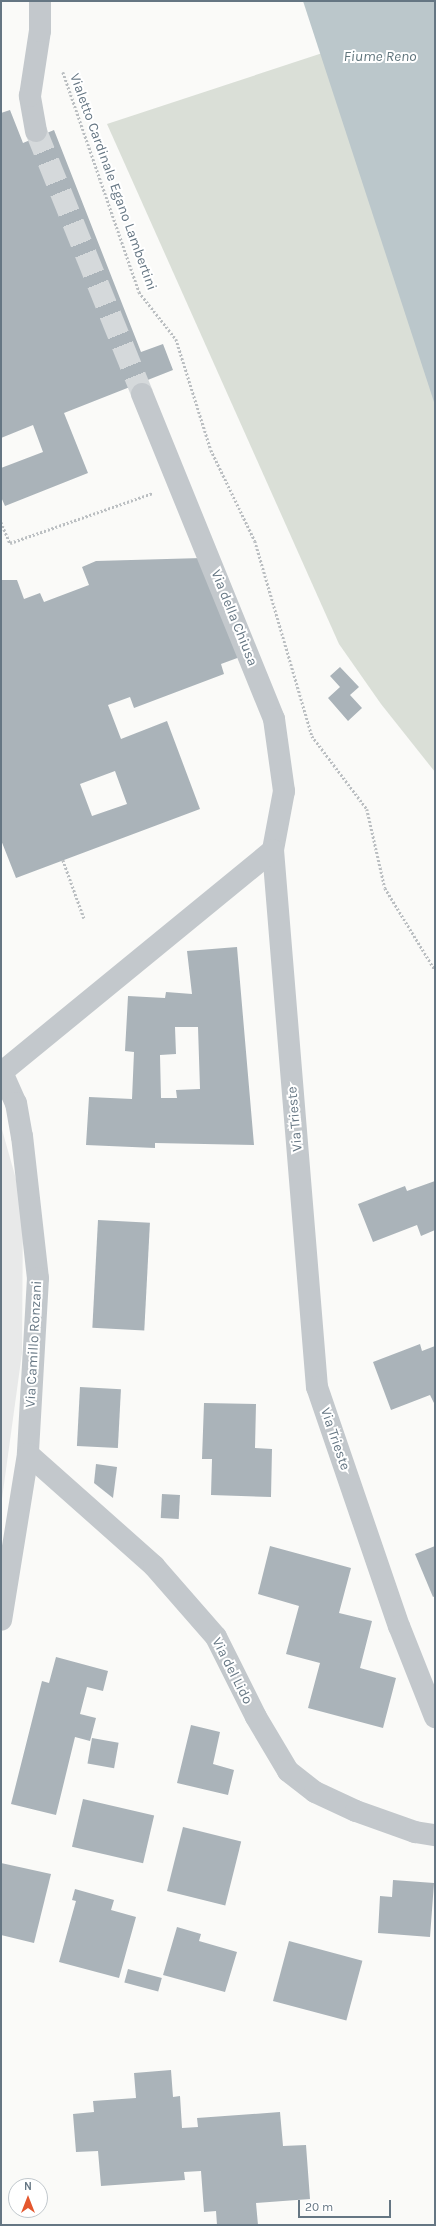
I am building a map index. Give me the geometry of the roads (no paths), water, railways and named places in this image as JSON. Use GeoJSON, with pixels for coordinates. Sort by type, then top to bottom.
{"type":"FeatureCollection","features":[{"type":"Feature","properties":{"kind":"street"},"geometry":{"type":"LineString","coordinates":[[36,131],[30,96],[40,31],[40,1]]}},
{"type":"Feature","properties":{"kind":"street","name":"Via della Chiusa"},"geometry":{"type":"LineString","coordinates":[[142,394],[180,484],[274,719],[284,791],[273,850]]}},
{"type":"Feature","properties":{"kind":"street"},"geometry":{"type":"LineString","coordinates":[[2,1071],[273,850]]}},
{"type":"Feature","properties":{"kind":"street","name":"Via Trieste"},"geometry":{"type":"LineString","coordinates":[[273,850],[316,1387],[399,1626],[435,1717]]}},
{"type":"Feature","properties":{"kind":"street","name":"Via Camillo Ronzani"},"geometry":{"type":"LineString","coordinates":[[1,1620],[28,1454],[38,1278],[22,1136],[16,1103],[2,1071]]}},
{"type":"Feature","properties":{"kind":"street","name":"Via del Lido"},"geometry":{"type":"LineString","coordinates":[[28,1454],[154,1566],[216,1637],[259,1723],[288,1771],[315,1792],[356,1811],[414,1832],[435,1835]]}},
{"type":"Feature","properties":{"kind":"water","name":"Fiume Reno"},"geometry":{"type":"Polygon","coordinates":[[[303,1],[435,1],[435,405],[303,1]]]}},
{"type":"Feature","properties":{"kind":"tunnel"},"geometry":{"type":"LineString","coordinates":[[36,131],[142,394]]}}]}
